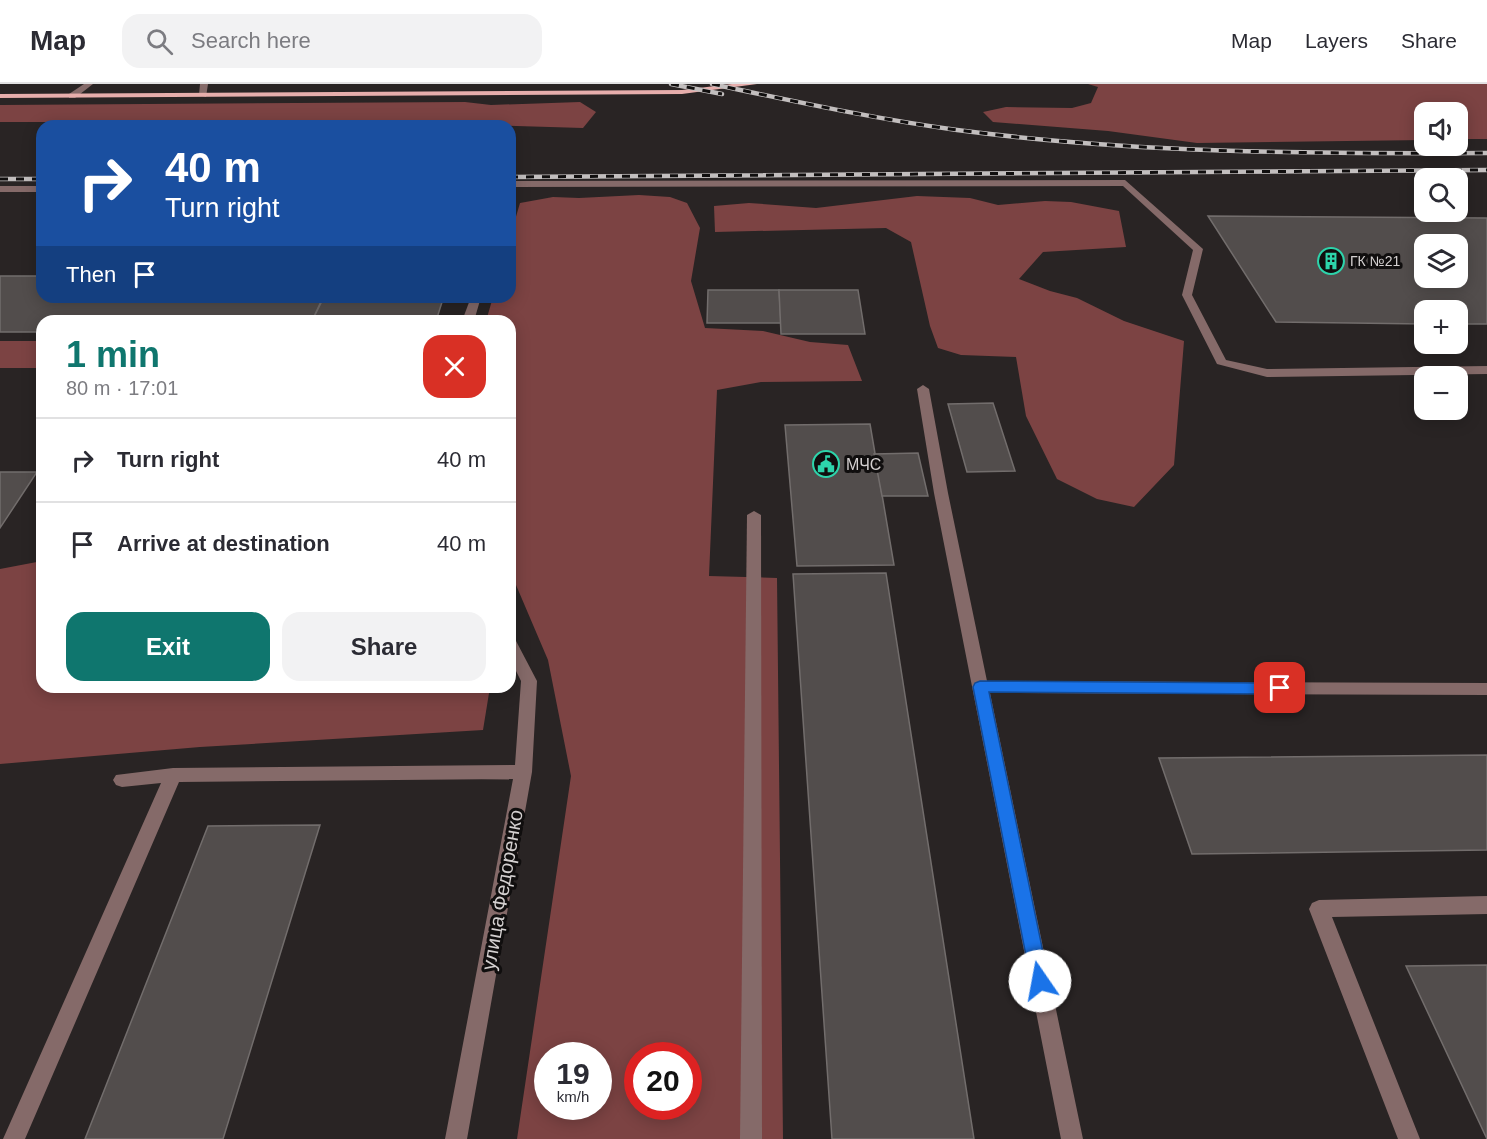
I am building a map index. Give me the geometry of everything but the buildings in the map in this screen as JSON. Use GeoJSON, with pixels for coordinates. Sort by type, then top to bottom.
{"type":"FeatureCollection","features":[{"type":"Feature","properties":{"kind":"main road"},"geometry":{"type":"LineString","coordinates":[[0,96],[682,92],[753,84]]}},
{"type":"Feature","properties":{"kind":"street"},"geometry":{"type":"LineString","coordinates":[[72,96],[89,84]]}},
{"type":"Feature","properties":{"kind":"street"},"geometry":{"type":"LineString","coordinates":[[203,95],[204,84]]}},
{"type":"Feature","properties":{"kind":"street"},"geometry":{"type":"LineString","coordinates":[[516,184],[1125,183],[1198,249],[1187,296],[1221,362],[1267,373],[1487,370]]}},
{"type":"Feature","properties":{"kind":"street"},"geometry":{"type":"LineString","coordinates":[[0,189],[36,189]]}},
{"type":"Feature","properties":{"kind":"street"},"geometry":{"type":"LineString","coordinates":[[923,388],[980,687],[1072,1139]]}},
{"type":"Feature","properties":{"kind":"street"},"geometry":{"type":"LineString","coordinates":[[752,1139],[754,515]]}},
{"type":"Feature","properties":{"kind":"street","name":"улица Федоренко"},"geometry":{"type":"LineString","coordinates":[[456,1139],[523,772],[529,681],[516,655]]}},
{"type":"Feature","properties":{"kind":"street"},"geometry":{"type":"LineString","coordinates":[[980,687],[1487,689]]}},
{"type":"Feature","properties":{"kind":"street"},"geometry":{"type":"LineString","coordinates":[[122,780],[172,775],[523,772]]}},
{"type":"Feature","properties":{"kind":"street"},"geometry":{"type":"LineString","coordinates":[[14,1139],[172,775]]}},
{"type":"Feature","properties":{"kind":"street"},"geometry":{"type":"LineString","coordinates":[[1409,1139],[1319,909],[1487,905]]}},
{"type":"Feature","properties":{"kind":"shaded area"},"geometry":{"type":"Polygon","coordinates":[[[1088,84],[1487,84],[1487,139],[1468,139],[1468,102],[1414,102],[1414,140],[1197,143],[1108,131],[993,122],[983,112],[1006,107],[1072,108],[1091,103],[1098,87],[1088,84]]]}},
{"type":"Feature","properties":{"kind":"shaded area"},"geometry":{"type":"Polygon","coordinates":[[[465,102],[491,105],[580,102],[596,112],[583,128],[516,126],[516,120],[36,120],[36,122],[0,122],[0,105],[465,102]]]}},
{"type":"Feature","properties":{"kind":"shaded area"},"geometry":{"type":"Polygon","coordinates":[[[639,195],[670,197],[687,203],[700,228],[691,281],[705,328],[763,331],[810,342],[848,345],[862,381],[761,382],[717,390],[709,576],[777,578],[783,1139],[517,1139],[571,776],[548,660],[516,585],[516,315],[488,315],[491,303],[516,303],[516,217],[520,203],[553,197],[639,195]]]}},
{"type":"Feature","properties":{"kind":"shaded area"},"geometry":{"type":"Polygon","coordinates":[[[917,196],[970,198],[998,205],[1045,201],[1071,202],[1119,211],[1126,247],[1043,252],[1019,279],[1077,298],[1124,321],[1184,341],[1174,465],[1134,507],[1097,499],[1057,479],[1026,416],[1016,357],[961,355],[938,348],[930,326],[911,242],[886,228],[715,232],[714,206],[749,203],[816,208],[917,196]]]}},
{"type":"Feature","properties":{"kind":"shaded area"},"geometry":{"type":"Polygon","coordinates":[[[0,341],[36,341],[36,368],[0,368],[0,341]]]}},
{"type":"Feature","properties":{"kind":"shaded area"},"geometry":{"type":"Polygon","coordinates":[[[36,562],[36,693],[489,693],[483,730],[200,747],[0,764],[0,569],[36,562]]]}},
{"type":"Feature","properties":{"kind":"railway"},"geometry":{"type":"LineString","coordinates":[[671,84],[722,94]]}},
{"type":"Feature","properties":{"kind":"railway"},"geometry":{"type":"LineString","coordinates":[[712,84],[896,121],[1023,138],[1155,148],[1355,153],[1487,153]]}},
{"type":"Feature","properties":{"kind":"railway"},"geometry":{"type":"LineString","coordinates":[[516,177],[1487,170]]}},
{"type":"Feature","properties":{"kind":"railway"},"geometry":{"type":"LineString","coordinates":[[0,179],[36,179]]}},
{"type":"Feature","properties":{"kind":"place","name":"ГК №21"},"geometry":{"type":"Point","coordinates":[1331,261]}},
{"type":"Feature","properties":{"kind":"place","name":"МЧС"},"geometry":{"type":"Point","coordinates":[826,464]}},
{"type":"Feature","properties":{"kind":"route"},"geometry":{"type":"LineString","coordinates":[[1040,981],[980,687],[1280,688]]}}]}
